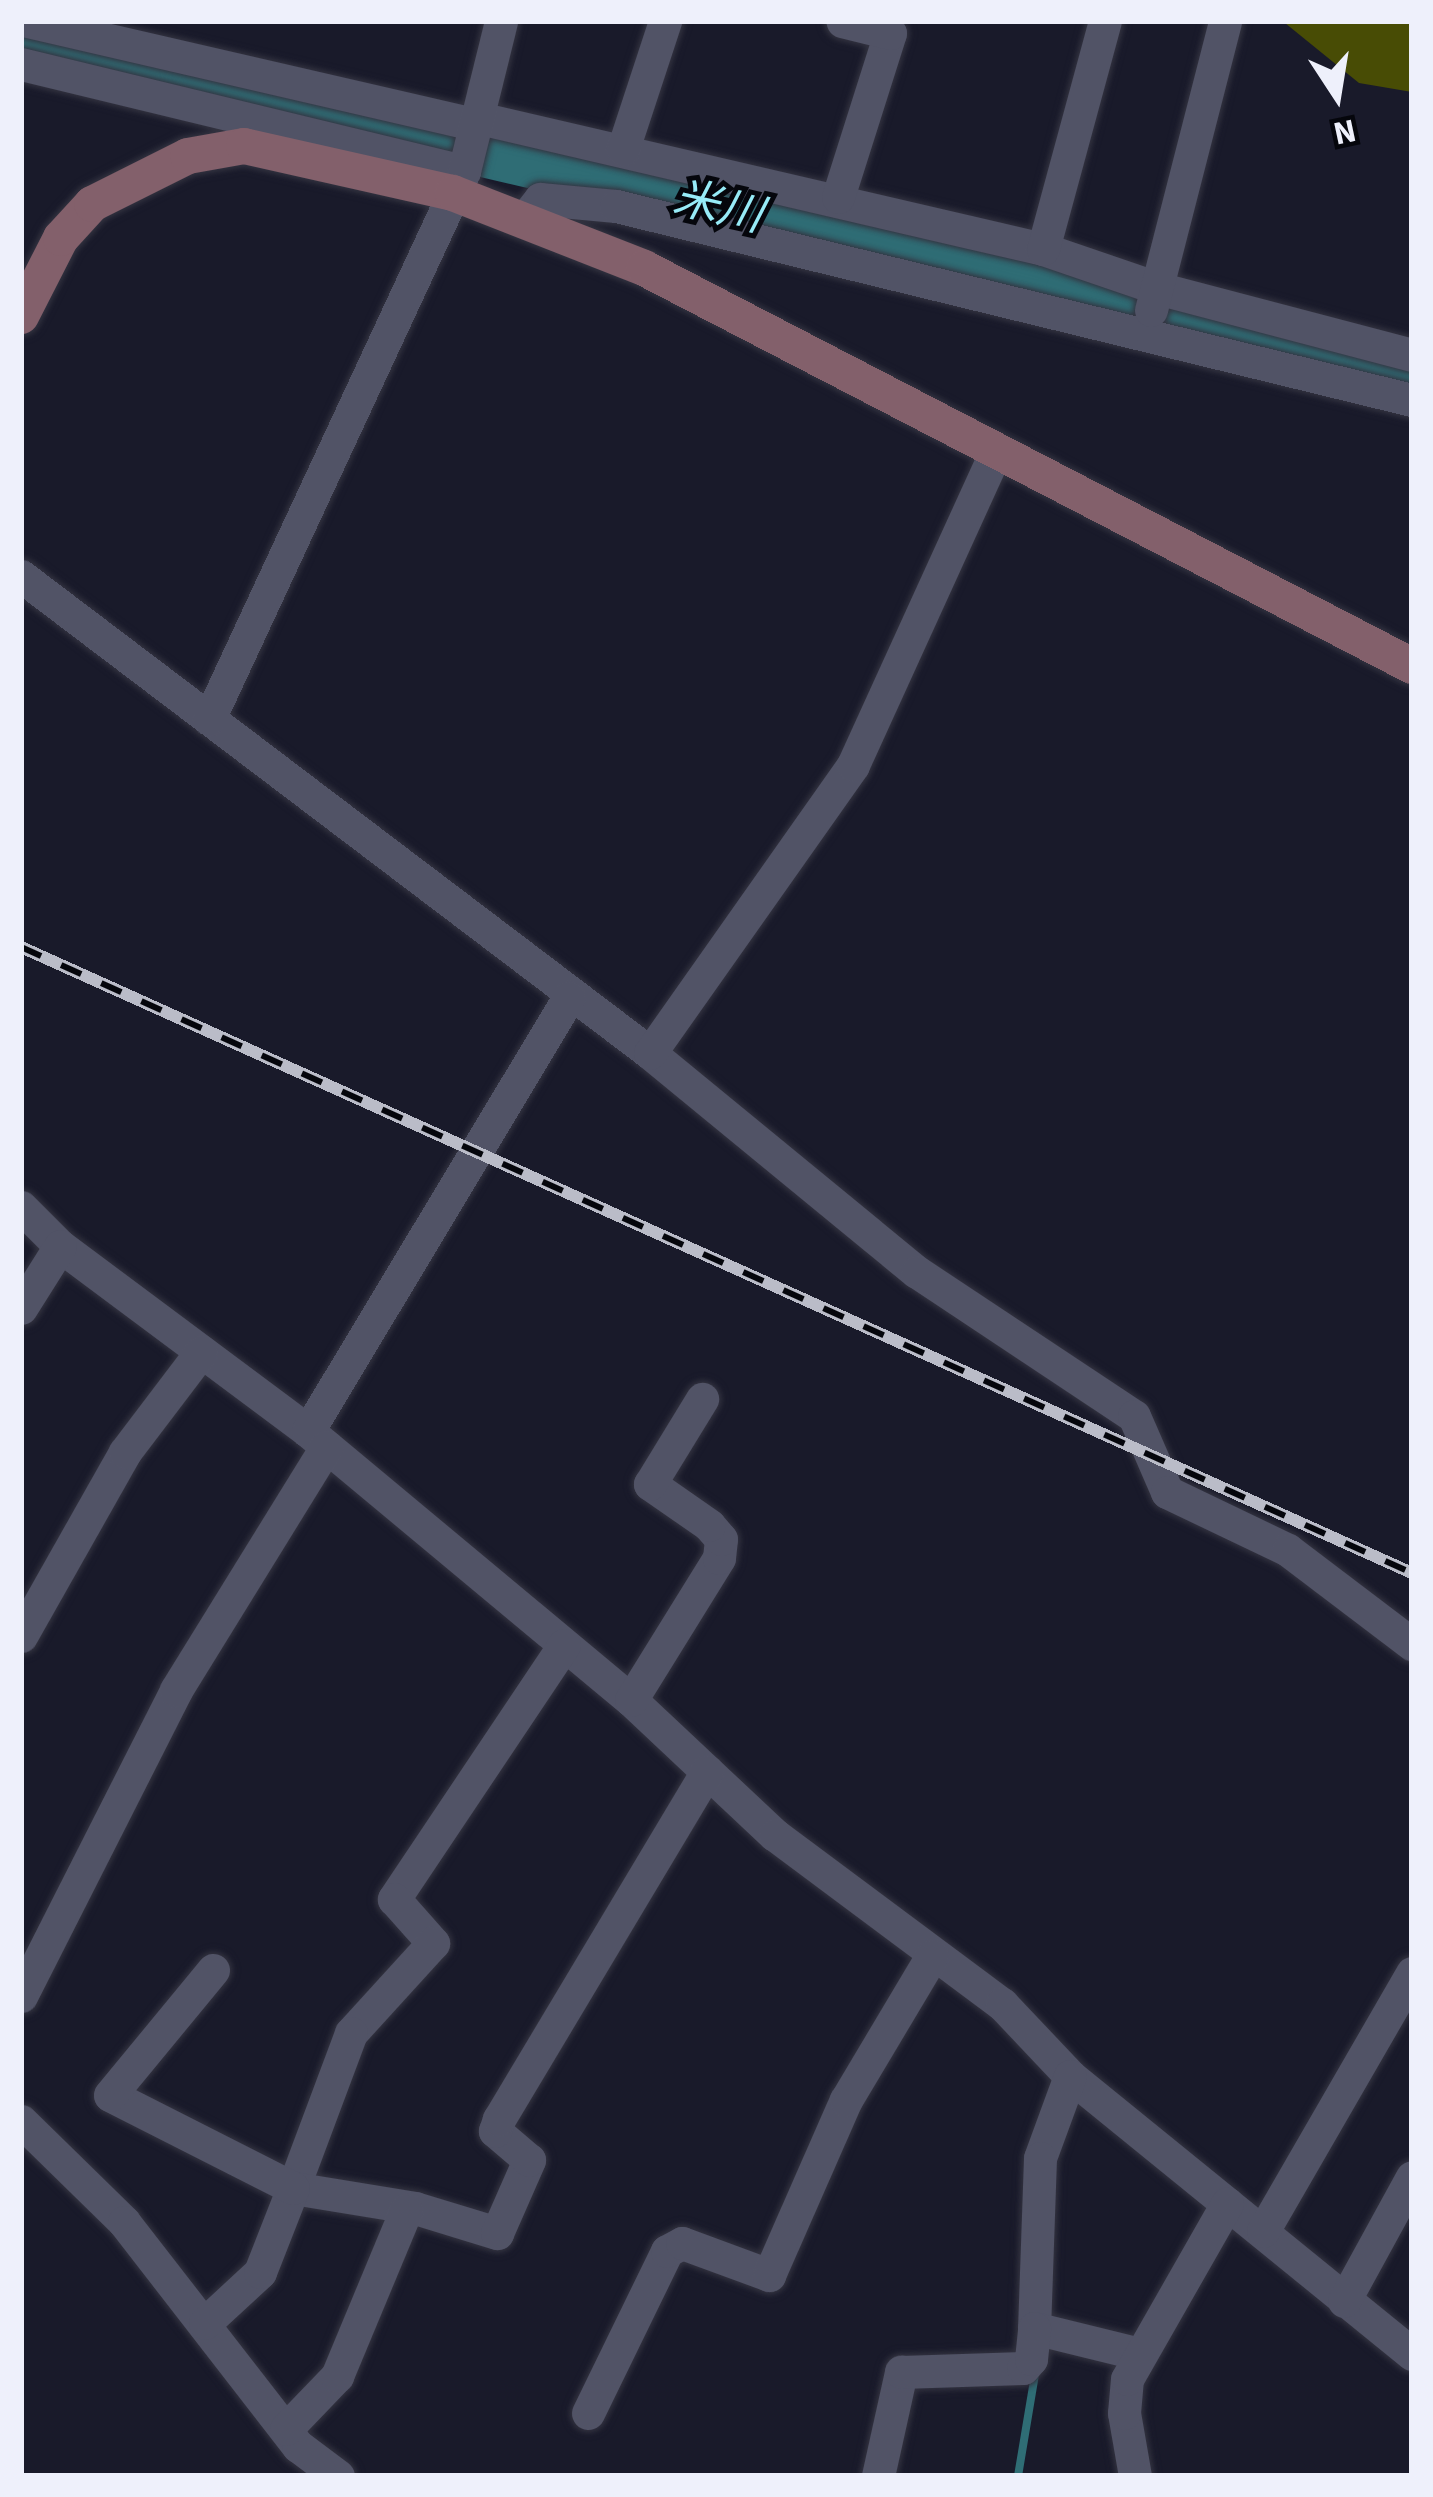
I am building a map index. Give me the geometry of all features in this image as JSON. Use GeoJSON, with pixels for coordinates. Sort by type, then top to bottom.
{"type":"FeatureCollection","features":[{"type":"Feature","properties":{"kind":"street"},"geometry":{"type":"LineString","coordinates":[[27,21],[469,151],[526,217],[644,268],[995,454],[1412,666]]}},
{"type":"Feature","properties":{"kind":"street"},"geometry":{"type":"LineString","coordinates":[[209,719],[469,151],[501,21]]}},
{"type":"Feature","properties":{"kind":"street"},"geometry":{"type":"LineString","coordinates":[[623,149],[665,21]]}},
{"type":"Feature","properties":{"kind":"street"},"geometry":{"type":"LineString","coordinates":[[838,197],[892,27],[842,21]]}},
{"type":"Feature","properties":{"kind":"street"},"geometry":{"type":"LineString","coordinates":[[1043,249],[1105,21]]}},
{"type":"Feature","properties":{"kind":"street"},"geometry":{"type":"LineString","coordinates":[[1145,331],[1231,24]]}},
{"type":"Feature","properties":{"kind":"street"},"geometry":{"type":"LineString","coordinates":[[21,64],[469,151]]}},
{"type":"Feature","properties":{"kind":"street"},"geometry":{"type":"LineString","coordinates":[[21,316],[61,238],[92,204],[134,176],[188,156],[244,146],[623,149],[1043,249],[1157,288],[1412,355]]}},
{"type":"Feature","properties":{"kind":"street"},"geometry":{"type":"LineString","coordinates":[[526,217],[540,200],[616,206],[1145,331],[1412,400]]}},
{"type":"Feature","properties":{"kind":"street"},"geometry":{"type":"LineString","coordinates":[[650,1053],[853,765],[995,454]]}},
{"type":"Feature","properties":{"kind":"street"},"geometry":{"type":"LineString","coordinates":[[21,576],[569,997],[650,1053],[917,1271],[1133,1416],[1167,1492],[1288,1550],[1412,1644]]}},
{"type":"Feature","properties":{"kind":"street"},"geometry":{"type":"LineString","coordinates":[[23,1987],[176,1690],[569,997]]}},
{"type":"Feature","properties":{"kind":"street"},"geometry":{"type":"LineString","coordinates":[[21,1207],[60,1246],[317,1439],[631,1700],[707,1772],[932,1956],[1002,2004],[1070,2076],[1412,2354]]}},
{"type":"Feature","properties":{"kind":"street"},"geometry":{"type":"LineString","coordinates":[[21,1308],[60,1246]]}},
{"type":"Feature","properties":{"kind":"street"},"geometry":{"type":"LineString","coordinates":[[21,1636],[125,1452],[202,1352]]}},
{"type":"Feature","properties":{"kind":"street"},"geometry":{"type":"LineString","coordinates":[[631,1700],[719,1558],[721,1539],[709,1525],[650,1484],[702,1399]]}},
{"type":"Feature","properties":{"kind":"street"},"geometry":{"type":"LineString","coordinates":[[205,2323],[260,2272],[352,2033],[433,1943],[394,1899],[565,1645]]}},
{"type":"Feature","properties":{"kind":"street"},"geometry":{"type":"LineString","coordinates":[[213,1970],[110,2095],[293,2188],[497,2233],[529,2160],[495,2132],[500,2119],[707,1772]]}},
{"type":"Feature","properties":{"kind":"street"},"geometry":{"type":"LineString","coordinates":[[588,2413],[667,2251],[682,2243],[769,2275],[845,2100],[932,1956]]}},
{"type":"Feature","properties":{"kind":"street"},"geometry":{"type":"LineString","coordinates":[[1263,2231],[1412,1973]]}},
{"type":"Feature","properties":{"kind":"street"},"geometry":{"type":"LineString","coordinates":[[878,2476],[901,2372],[1023,2368],[1031,2360],[1040,2158],[1070,2076]]}},
{"type":"Feature","properties":{"kind":"street"},"geometry":{"type":"LineString","coordinates":[[21,2121],[124,2222],[286,2429],[338,2476]]}},
{"type":"Feature","properties":{"kind":"street"},"geometry":{"type":"LineString","coordinates":[[1344,2301],[1412,2177]]}},
{"type":"Feature","properties":{"kind":"street"},"geometry":{"type":"LineString","coordinates":[[1136,2476],[1124,2413],[1140,2354],[1227,2204]]}},
{"type":"Feature","properties":{"kind":"street"},"geometry":{"type":"LineString","coordinates":[[286,2429],[337,2376],[406,2210]]}},
{"type":"Feature","properties":{"kind":"street"},"geometry":{"type":"LineString","coordinates":[[1034,2328],[1140,2354]]}},
{"type":"Feature","properties":{"kind":"shaded area"},"geometry":{"type":"Polygon","coordinates":[[[1412,21],[1412,92],[1359,83],[1285,23],[1412,21]]]}},
{"type":"Feature","properties":{"kind":"waterway","name":"米川"},"geometry":{"type":"LineString","coordinates":[[21,45],[1070,290],[1412,383]]}},
{"type":"Feature","properties":{"kind":"waterway"},"geometry":{"type":"LineString","coordinates":[[1018,2476],[1035,2374]]}},
{"type":"Feature","properties":{"kind":"railway"},"geometry":{"type":"LineString","coordinates":[[21,947],[1412,1573]]}}]}
